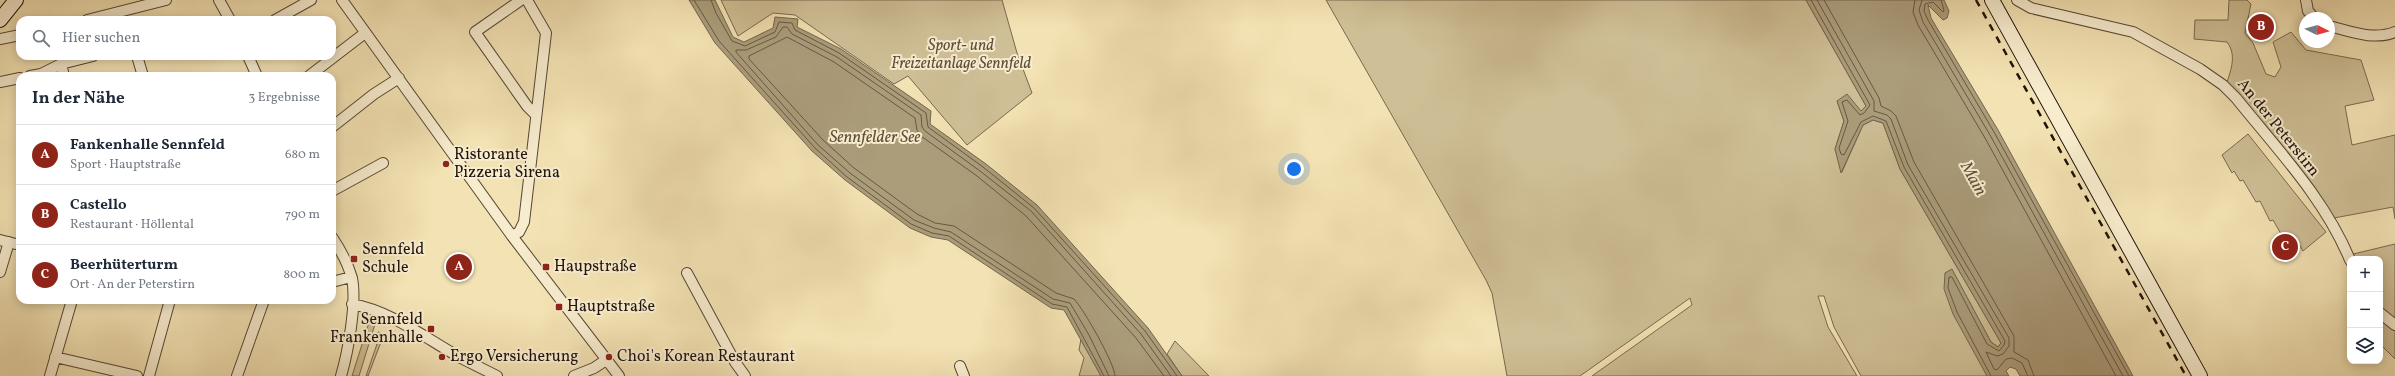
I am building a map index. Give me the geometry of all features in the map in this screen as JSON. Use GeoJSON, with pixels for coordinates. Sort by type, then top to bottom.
{"type":"FeatureCollection","features":[{"type":"Feature","properties":{"kind":"main road"},"geometry":{"type":"LineString","coordinates":[[0,20],[16,0]]}},
{"type":"Feature","properties":{"kind":"main road"},"geometry":{"type":"LineString","coordinates":[[1992,0],[2200,376]]}},
{"type":"Feature","properties":{"kind":"street"},"geometry":{"type":"LineString","coordinates":[[103,16],[166,0]]}},
{"type":"Feature","properties":{"kind":"street"},"geometry":{"type":"LineString","coordinates":[[219,0],[228,16]]}},
{"type":"Feature","properties":{"kind":"street"},"geometry":{"type":"LineString","coordinates":[[282,16],[311,0]]}},
{"type":"Feature","properties":{"kind":"street"},"geometry":{"type":"LineString","coordinates":[[342,0],[512,236],[619,376]]}},
{"type":"Feature","properties":{"kind":"street"},"geometry":{"type":"LineString","coordinates":[[521,0],[475,32],[527,106],[536,115]]}},
{"type":"Feature","properties":{"kind":"street"},"geometry":{"type":"LineString","coordinates":[[512,236],[518,232],[524,222],[546,33],[527,0]]}},
{"type":"Feature","properties":{"kind":"street","name":"An der Peterstirn"},"geometry":{"type":"LineString","coordinates":[[2018,0],[2031,8],[2133,32],[2200,69],[2223,85],[2236,98],[2312,194],[2344,246],[2348,256]]}},
{"type":"Feature","properties":{"kind":"street"},"geometry":{"type":"LineString","coordinates":[[2306,0],[2309,12]]}},
{"type":"Feature","properties":{"kind":"street"},"geometry":{"type":"LineString","coordinates":[[2335,28],[2365,35],[2384,35],[2395,32]]}},
{"type":"Feature","properties":{"kind":"street"},"geometry":{"type":"LineString","coordinates":[[336,55],[365,33]]}},
{"type":"Feature","properties":{"kind":"street"},"geometry":{"type":"LineString","coordinates":[[0,39],[16,36]]}},
{"type":"Feature","properties":{"kind":"street"},"geometry":{"type":"LineString","coordinates":[[45,72],[62,64],[78,60]]}},
{"type":"Feature","properties":{"kind":"street"},"geometry":{"type":"LineString","coordinates":[[138,60],[142,72]]}},
{"type":"Feature","properties":{"kind":"street"},"geometry":{"type":"LineString","coordinates":[[250,60],[256,72]]}},
{"type":"Feature","properties":{"kind":"street"},"geometry":{"type":"LineString","coordinates":[[314,72],[330,60]]}},
{"type":"Feature","properties":{"kind":"street"},"geometry":{"type":"LineString","coordinates":[[62,64],[63,72]]}},
{"type":"Feature","properties":{"kind":"street"},"geometry":{"type":"LineString","coordinates":[[336,124],[374,94],[399,78]]}},
{"type":"Feature","properties":{"kind":"street"},"geometry":{"type":"LineString","coordinates":[[0,82],[16,79]]}},
{"type":"Feature","properties":{"kind":"street"},"geometry":{"type":"LineString","coordinates":[[336,190],[383,163]]}},
{"type":"Feature","properties":{"kind":"street"},"geometry":{"type":"LineString","coordinates":[[0,272],[4,241],[16,244]]}},
{"type":"Feature","properties":{"kind":"street"},"geometry":{"type":"LineString","coordinates":[[336,244],[343,256],[351,277],[352,304],[348,354],[341,376]]}},
{"type":"Feature","properties":{"kind":"street"},"geometry":{"type":"LineString","coordinates":[[687,273],[735,362],[745,376]]}},
{"type":"Feature","properties":{"kind":"street"},"geometry":{"type":"LineString","coordinates":[[336,281],[351,277]]}},
{"type":"Feature","properties":{"kind":"street"},"geometry":{"type":"LineString","coordinates":[[50,376],[71,304]]}},
{"type":"Feature","properties":{"kind":"street"},"geometry":{"type":"LineString","coordinates":[[149,376],[169,304]]}},
{"type":"Feature","properties":{"kind":"street"},"geometry":{"type":"LineString","coordinates":[[237,376],[263,304]]}},
{"type":"Feature","properties":{"kind":"street"},"geometry":{"type":"LineString","coordinates":[[352,304],[372,309],[404,323],[462,358],[497,376]]}},
{"type":"Feature","properties":{"kind":"street"},"geometry":{"type":"LineString","coordinates":[[2383,315],[2395,325]]}},
{"type":"Feature","properties":{"kind":"street"},"geometry":{"type":"LineString","coordinates":[[55,357],[137,376]]}},
{"type":"Feature","properties":{"kind":"street"},"geometry":{"type":"LineString","coordinates":[[574,376],[594,368],[606,360]]}},
{"type":"Feature","properties":{"kind":"street"},"geometry":{"type":"LineString","coordinates":[[960,366],[964,376]]}},
{"type":"Feature","properties":{"kind":"green space","name":"Sport- und Freizeitanlage Sennfeld"},"geometry":{"type":"Polygon","coordinates":[[[721,0],[1002,0],[1017,53],[1032,93],[967,145],[908,76],[894,84],[795,15],[773,13],[738,36],[721,0]]]}},
{"type":"Feature","properties":{"kind":"green space"},"geometry":{"type":"Polygon","coordinates":[[[1326,0],[1806,0],[1866,106],[1861,111],[1837,101],[1844,121],[1835,149],[1842,172],[1863,125],[1873,120],[1883,123],[1900,169],[2001,343],[1998,347],[1991,342],[1952,270],[1945,273],[1987,376],[1861,376],[1834,327],[1824,296],[1818,296],[1828,327],[1857,376],[1592,376],[1692,305],[1690,298],[1580,376],[1507,376],[1492,293],[1486,280],[1326,0]]]}},
{"type":"Feature","properties":{"kind":"green space"},"geometry":{"type":"Polygon","coordinates":[[[2229,0],[2247,0],[2251,4],[2245,33],[2253,43],[2266,74],[2275,77],[2281,67],[2273,42],[2291,32],[2299,42],[2299,48],[2361,60],[2374,100],[2345,106],[2352,145],[2395,135],[2395,219],[2393,207],[2334,218],[2314,186],[2226,85],[2232,63],[2232,52],[2227,42],[2194,39],[2195,20],[2228,20],[2229,0]]]}},
{"type":"Feature","properties":{"kind":"green space"},"geometry":{"type":"Polygon","coordinates":[[[2248,134],[2326,232],[2303,251],[2297,241],[2288,246],[2273,220],[2270,221],[2260,201],[2256,202],[2243,180],[2240,181],[2234,171],[2232,173],[2222,155],[2248,134]]]}},
{"type":"Feature","properties":{"kind":"green space"},"geometry":{"type":"Polygon","coordinates":[[[2395,244],[2395,359],[2383,347],[2383,256],[2347,256],[2347,265],[2345,256],[2395,244]]]}},
{"type":"Feature","properties":{"kind":"green space"},"geometry":{"type":"Polygon","coordinates":[[[370,319],[376,321],[359,376],[352,376],[370,319]]]}},
{"type":"Feature","properties":{"kind":"green space"},"geometry":{"type":"Polygon","coordinates":[[[378,332],[384,334],[368,376],[366,376],[377,344],[374,343],[378,332]]]}},
{"type":"Feature","properties":{"kind":"green space"},"geometry":{"type":"Polygon","coordinates":[[[1081,339],[1101,376],[1079,376],[1084,358],[1079,350],[1081,339]]]}},
{"type":"Feature","properties":{"kind":"green space"},"geometry":{"type":"Polygon","coordinates":[[[1175,341],[1209,376],[1182,376],[1167,354],[1175,341]]]}},
{"type":"Feature","properties":{"kind":"water","name":"Sennfelder See"},"geometry":{"type":"Polygon","coordinates":[[[689,0],[715,0],[733,37],[744,42],[773,28],[775,17],[798,19],[797,27],[841,49],[931,111],[930,124],[986,164],[1037,205],[1148,328],[1182,376],[1101,376],[1064,310],[1051,308],[948,240],[931,237],[910,228],[845,180],[812,151],[715,43],[689,0]]]}},
{"type":"Feature","properties":{"kind":"water","name":"Main"},"geometry":{"type":"Polygon","coordinates":[[[1806,0],[1944,0],[1949,11],[1947,18],[1943,20],[1928,5],[1931,18],[1998,130],[2133,376],[2020,376],[2016,369],[2010,367],[2006,371],[2009,376],[1987,376],[1953,314],[1944,289],[1945,273],[1952,269],[1991,342],[1998,347],[2001,343],[1900,169],[1883,123],[1873,120],[1863,125],[1841,173],[1835,149],[1844,121],[1837,101],[1847,94],[1861,111],[1866,106],[1806,0]]]}},
{"type":"Feature","properties":{"kind":"railway"},"geometry":{"type":"LineString","coordinates":[[1976,0],[2186,376]]}},
{"type":"Feature","properties":{"kind":"place","name":"Castello"},"geometry":{"type":"Point","coordinates":[2261,27]}},
{"type":"Feature","properties":{"kind":"place","name":"Ristorante Pizzeria Sirena"},"geometry":{"type":"Point","coordinates":[446,164]}},
{"type":"Feature","properties":{"kind":"place","name":"Beerhüterturm"},"geometry":{"type":"Point","coordinates":[2285,247]}},
{"type":"Feature","properties":{"kind":"place","name":"Sennfeld Schule"},"geometry":{"type":"Point","coordinates":[354,259]}},
{"type":"Feature","properties":{"kind":"place","name":"Fankenhalle Sennfeld"},"geometry":{"type":"Point","coordinates":[459,267]}},
{"type":"Feature","properties":{"kind":"place","name":"Haupstraße"},"geometry":{"type":"Point","coordinates":[546,267]}},
{"type":"Feature","properties":{"kind":"place","name":"Hauptstraße"},"geometry":{"type":"Point","coordinates":[559,307]}},
{"type":"Feature","properties":{"kind":"place","name":"Sennfeld Frankenhalle"},"geometry":{"type":"Point","coordinates":[431,329]}},
{"type":"Feature","properties":{"kind":"place","name":"Ergo Versicherung"},"geometry":{"type":"Point","coordinates":[442,357]}},
{"type":"Feature","properties":{"kind":"place","name":"Choi's Korean Restaurant"},"geometry":{"type":"Point","coordinates":[609,357]}}]}
